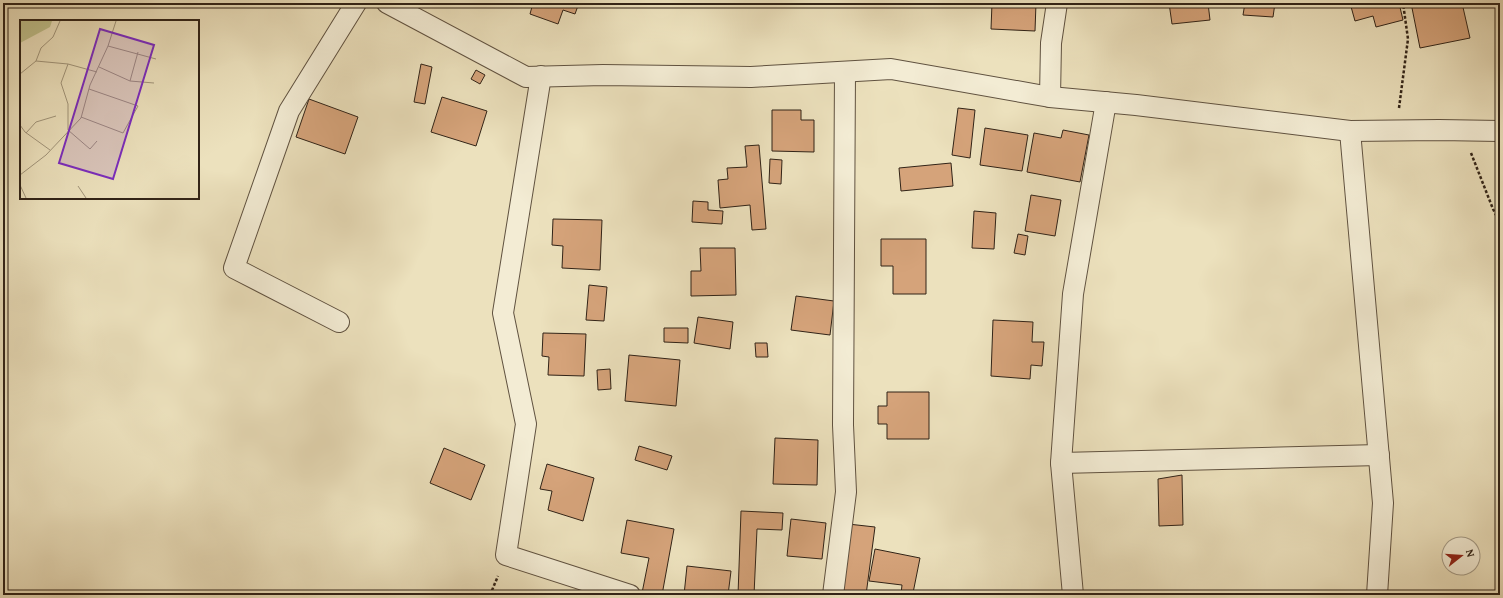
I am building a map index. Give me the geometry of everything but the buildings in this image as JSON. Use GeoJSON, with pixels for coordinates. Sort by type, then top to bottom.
{"type":"FeatureCollection","features":[{"type":"Feature","properties":{"kind":"street"},"geometry":{"type":"LineString","coordinates":[[339,322],[234,268],[289,111],[356,3]]}},
{"type":"Feature","properties":{"kind":"street"},"geometry":{"type":"LineString","coordinates":[[387,3],[526,77],[603,75],[751,77],[891,69],[1050,96],[1350,131],[1500,131]]}},
{"type":"Feature","properties":{"kind":"street"},"geometry":{"type":"LineString","coordinates":[[1050,96],[1051,43],[1057,3]]}},
{"type":"Feature","properties":{"kind":"street"},"geometry":{"type":"LineString","coordinates":[[833,595],[846,492],[843,425],[845,72]]}},
{"type":"Feature","properties":{"kind":"street"},"geometry":{"type":"LineString","coordinates":[[541,76],[503,313],[526,424],[506,555],[630,595]]}},
{"type":"Feature","properties":{"kind":"street"},"geometry":{"type":"LineString","coordinates":[[1073,595],[1061,463],[1073,294],[1106,102]]}},
{"type":"Feature","properties":{"kind":"street"},"geometry":{"type":"LineString","coordinates":[[1350,131],[1383,503],[1377,595]]}},
{"type":"Feature","properties":{"kind":"street"},"geometry":{"type":"LineString","coordinates":[[1061,463],[1379,455]]}},
{"type":"Feature","properties":{"kind":"path"},"geometry":{"type":"LineString","coordinates":[[1396,131],[1408,39],[1403,3]]}},
{"type":"Feature","properties":{"kind":"path"},"geometry":{"type":"LineString","coordinates":[[1467,130],[1470,152],[1493,210],[1500,223]]}}]}
